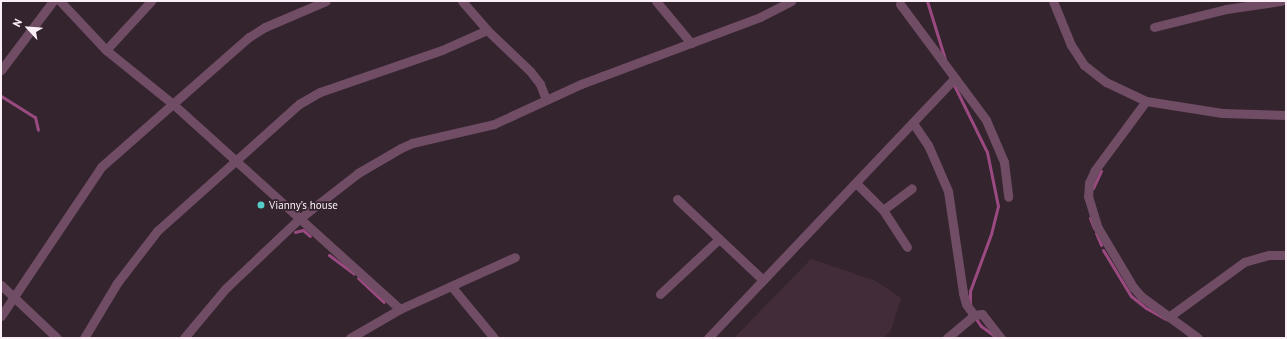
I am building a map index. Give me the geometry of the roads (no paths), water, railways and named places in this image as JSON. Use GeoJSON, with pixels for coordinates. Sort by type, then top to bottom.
{"type":"FeatureCollection","features":[{"type":"Feature","properties":{"kind":"street"},"geometry":{"type":"LineString","coordinates":[[1,70],[53,1]]}},
{"type":"Feature","properties":{"kind":"street"},"geometry":{"type":"LineString","coordinates":[[60,1],[106,50],[173,104],[400,309]]}},
{"type":"Feature","properties":{"kind":"street"},"geometry":{"type":"LineString","coordinates":[[106,50],[151,1]]}},
{"type":"Feature","properties":{"kind":"street"},"geometry":{"type":"LineString","coordinates":[[1,316],[12,297],[96,173],[249,37],[265,27],[326,1]]}},
{"type":"Feature","properties":{"kind":"street"},"geometry":{"type":"LineString","coordinates":[[462,1],[487,30],[530,71],[540,84],[546,100]]}},
{"type":"Feature","properties":{"kind":"street"},"geometry":{"type":"LineString","coordinates":[[656,1],[691,43]]}},
{"type":"Feature","properties":{"kind":"street"},"geometry":{"type":"LineString","coordinates":[[184,338],[226,288],[299,219],[358,173],[401,148],[412,143],[494,124],[546,100],[760,17],[791,1]]}},
{"type":"Feature","properties":{"kind":"street"},"geometry":{"type":"LineString","coordinates":[[1053,1],[1071,45],[1084,65],[1106,82],[1146,101],[1222,113],[1286,115]]}},
{"type":"Feature","properties":{"kind":"street"},"geometry":{"type":"LineString","coordinates":[[1154,27],[1226,5],[1281,1]]}},
{"type":"Feature","properties":{"kind":"street"},"geometry":{"type":"LineString","coordinates":[[900,4],[954,79],[986,120],[1004,162],[1008,197]]}},
{"type":"Feature","properties":{"kind":"street"},"geometry":{"type":"LineString","coordinates":[[84,338],[117,283],[154,234],[234,160],[299,104],[320,92],[442,50],[487,30]]}},
{"type":"Feature","properties":{"kind":"street"},"geometry":{"type":"LineString","coordinates":[[708,338],[954,79]]}},
{"type":"Feature","properties":{"kind":"street"},"geometry":{"type":"LineString","coordinates":[[1146,101],[1095,170],[1089,183],[1088,196],[1098,228],[1125,276],[1142,297],[1170,316],[1198,338]]}},
{"type":"Feature","properties":{"kind":"street"},"geometry":{"type":"LineString","coordinates":[[912,123],[928,146],[948,191],[963,293],[966,304],[974,315]]}},
{"type":"Feature","properties":{"kind":"street"},"geometry":{"type":"LineString","coordinates":[[856,183],[883,210],[907,247]]}},
{"type":"Feature","properties":{"kind":"street"},"geometry":{"type":"LineString","coordinates":[[883,210],[912,188]]}},
{"type":"Feature","properties":{"kind":"street"},"geometry":{"type":"LineString","coordinates":[[677,199],[763,280]]}},
{"type":"Feature","properties":{"kind":"street"},"geometry":{"type":"LineString","coordinates":[[660,294],[719,239]]}},
{"type":"Feature","properties":{"kind":"street"},"geometry":{"type":"LineString","coordinates":[[1170,316],[1244,262],[1269,255],[1286,255]]}},
{"type":"Feature","properties":{"kind":"street"},"geometry":{"type":"LineString","coordinates":[[350,338],[400,309],[452,287],[515,257]]}},
{"type":"Feature","properties":{"kind":"street"},"geometry":{"type":"LineString","coordinates":[[1,285],[56,338]]}},
{"type":"Feature","properties":{"kind":"street"},"geometry":{"type":"LineString","coordinates":[[452,287],[494,338]]}},
{"type":"Feature","properties":{"kind":"street"},"geometry":{"type":"LineString","coordinates":[[947,338],[974,315],[983,315],[1001,338]]}},
{"type":"Feature","properties":{"kind":"waterway"},"geometry":{"type":"LineString","coordinates":[[927,1],[945,59]]}},
{"type":"Feature","properties":{"kind":"waterway"},"geometry":{"type":"LineString","coordinates":[[953,83],[987,152],[998,206],[991,234],[970,291],[970,306]]}},
{"type":"Feature","properties":{"kind":"waterway"},"geometry":{"type":"LineString","coordinates":[[1,96],[35,117],[38,130]]}},
{"type":"Feature","properties":{"kind":"waterway"},"geometry":{"type":"LineString","coordinates":[[1093,188],[1101,171]]}},
{"type":"Feature","properties":{"kind":"waterway"},"geometry":{"type":"LineString","coordinates":[[1090,218],[1094,228]]}},
{"type":"Feature","properties":{"kind":"waterway"},"geometry":{"type":"LineString","coordinates":[[295,232],[303,230],[310,236]]}},
{"type":"Feature","properties":{"kind":"waterway"},"geometry":{"type":"LineString","coordinates":[[1096,233],[1101,245]]}},
{"type":"Feature","properties":{"kind":"waterway"},"geometry":{"type":"LineString","coordinates":[[1103,250],[1131,296],[1146,308],[1166,319]]}},
{"type":"Feature","properties":{"kind":"waterway"},"geometry":{"type":"LineString","coordinates":[[329,255],[354,274]]}},
{"type":"Feature","properties":{"kind":"waterway"},"geometry":{"type":"LineString","coordinates":[[358,278],[384,302]]}},
{"type":"Feature","properties":{"kind":"waterway"},"geometry":{"type":"LineString","coordinates":[[974,316],[981,326],[996,337]]}},
{"type":"Feature","properties":{"kind":"place","name":"Vianny’s house"},"geometry":{"type":"Point","coordinates":[261,205]}}]}
